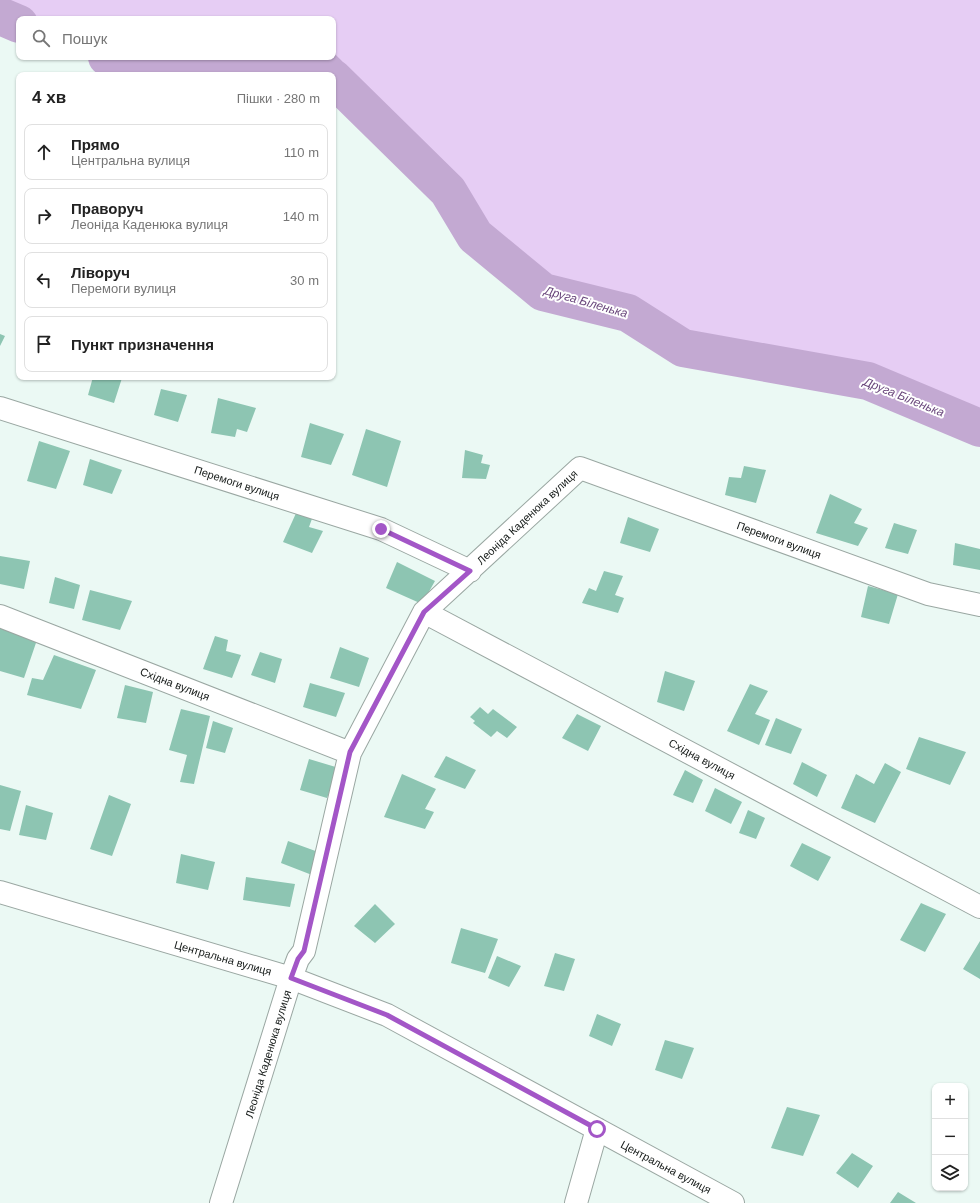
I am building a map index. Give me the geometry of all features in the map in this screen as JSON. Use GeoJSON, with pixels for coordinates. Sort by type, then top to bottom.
{"type":"FeatureCollection","features":[{"type":"Feature","properties":{"kind":"street","name":"Перемоги вулиця"},"geometry":{"type":"LineString","coordinates":[[0,408],[381,529],[470,571]]}},
{"type":"Feature","properties":{"kind":"street","name":"Перемоги вулиця"},"geometry":{"type":"LineString","coordinates":[[580,468],[928,594],[980,605]]}},
{"type":"Feature","properties":{"kind":"street","name":"Леоніда Каденюка вулиця"},"geometry":{"type":"LineString","coordinates":[[221,1203],[291,978],[298,959],[304,951],[350,752],[424,612],[580,468]]}},
{"type":"Feature","properties":{"kind":"street","name":"Східна вулиця"},"geometry":{"type":"LineString","coordinates":[[424,612],[980,906]]}},
{"type":"Feature","properties":{"kind":"street","name":"Східна вулиця"},"geometry":{"type":"LineString","coordinates":[[0,616],[350,752]]}},
{"type":"Feature","properties":{"kind":"street","name":"Центральна вулиця"},"geometry":{"type":"LineString","coordinates":[[0,892],[291,978],[387,1015],[733,1203]]}},
{"type":"Feature","properties":{"kind":"street"},"geometry":{"type":"LineString","coordinates":[[576,1203],[597,1129]]}},
{"type":"Feature","properties":{"kind":"shaded area"},"geometry":{"type":"Polygon","coordinates":[[[0,0],[980,0],[980,428],[868,381],[683,348],[628,313],[543,292],[475,236],[448,191],[336,81],[336,72],[326,72],[322,68],[145,72],[115,60],[336,60],[336,16],[16,16],[16,23],[0,16],[0,0]]]}},
{"type":"Feature","properties":{"kind":"building"},"geometry":{"type":"Polygon","coordinates":[[[0,334],[5,336],[0,346],[0,334]]]}},
{"type":"Feature","properties":{"kind":"building"},"geometry":{"type":"Polygon","coordinates":[[[92,380],[121,380],[114,403],[88,395],[92,380]]]}},
{"type":"Feature","properties":{"kind":"building"},"geometry":{"type":"Polygon","coordinates":[[[161,389],[187,395],[178,422],[154,415],[161,389]]]}},
{"type":"Feature","properties":{"kind":"building"},"geometry":{"type":"Polygon","coordinates":[[[218,398],[256,408],[247,432],[237,429],[235,437],[211,433],[218,398]]]}},
{"type":"Feature","properties":{"kind":"building"},"geometry":{"type":"Polygon","coordinates":[[[310,423],[344,434],[331,465],[301,457],[310,423]]]}},
{"type":"Feature","properties":{"kind":"building"},"geometry":{"type":"Polygon","coordinates":[[[366,429],[401,441],[387,487],[352,475],[366,429]]]}},
{"type":"Feature","properties":{"kind":"building"},"geometry":{"type":"Polygon","coordinates":[[[39,441],[70,451],[56,489],[27,481],[39,441]]]}},
{"type":"Feature","properties":{"kind":"building"},"geometry":{"type":"Polygon","coordinates":[[[465,450],[483,455],[481,463],[490,465],[486,479],[462,478],[465,450]]]}},
{"type":"Feature","properties":{"kind":"building"},"geometry":{"type":"Polygon","coordinates":[[[90,459],[122,470],[112,494],[83,485],[90,459]]]}},
{"type":"Feature","properties":{"kind":"building"},"geometry":{"type":"Polygon","coordinates":[[[744,466],[766,470],[756,503],[725,495],[729,477],[741,478],[744,466]]]}},
{"type":"Feature","properties":{"kind":"building"},"geometry":{"type":"Polygon","coordinates":[[[830,494],[862,509],[854,523],[868,528],[858,546],[816,533],[830,494]]]}},
{"type":"Feature","properties":{"kind":"building"},"geometry":{"type":"Polygon","coordinates":[[[297,511],[313,516],[309,527],[323,531],[312,553],[283,542],[297,511]]]}},
{"type":"Feature","properties":{"kind":"building"},"geometry":{"type":"Polygon","coordinates":[[[628,517],[659,529],[650,552],[620,543],[628,517]]]}},
{"type":"Feature","properties":{"kind":"building"},"geometry":{"type":"Polygon","coordinates":[[[894,523],[917,530],[908,554],[885,548],[894,523]]]}},
{"type":"Feature","properties":{"kind":"building"},"geometry":{"type":"Polygon","coordinates":[[[955,543],[980,549],[980,570],[953,565],[955,543]]]}},
{"type":"Feature","properties":{"kind":"building"},"geometry":{"type":"Polygon","coordinates":[[[0,556],[30,561],[24,589],[0,584],[0,556]]]}},
{"type":"Feature","properties":{"kind":"building"},"geometry":{"type":"Polygon","coordinates":[[[397,562],[435,581],[422,604],[386,588],[397,562]]]}},
{"type":"Feature","properties":{"kind":"building"},"geometry":{"type":"Polygon","coordinates":[[[604,571],[623,576],[615,595],[624,598],[618,613],[582,603],[589,588],[596,591],[604,571]]]}},
{"type":"Feature","properties":{"kind":"building"},"geometry":{"type":"Polygon","coordinates":[[[55,577],[80,585],[74,609],[49,603],[55,577]]]}},
{"type":"Feature","properties":{"kind":"building"},"geometry":{"type":"Polygon","coordinates":[[[868,586],[898,594],[889,624],[861,617],[868,586]]]}},
{"type":"Feature","properties":{"kind":"building"},"geometry":{"type":"Polygon","coordinates":[[[90,590],[132,601],[120,630],[82,620],[90,590]]]}},
{"type":"Feature","properties":{"kind":"building"},"geometry":{"type":"Polygon","coordinates":[[[0,622],[38,637],[24,678],[0,671],[0,622]]]}},
{"type":"Feature","properties":{"kind":"building"},"geometry":{"type":"Polygon","coordinates":[[[215,636],[228,640],[226,651],[241,655],[232,678],[203,669],[215,636]]]}},
{"type":"Feature","properties":{"kind":"building"},"geometry":{"type":"Polygon","coordinates":[[[340,647],[369,658],[359,687],[330,678],[340,647]]]}},
{"type":"Feature","properties":{"kind":"building"},"geometry":{"type":"Polygon","coordinates":[[[260,652],[282,659],[275,683],[251,675],[260,652]]]}},
{"type":"Feature","properties":{"kind":"building"},"geometry":{"type":"Polygon","coordinates":[[[54,655],[96,670],[81,709],[27,695],[32,678],[43,680],[54,655]]]}},
{"type":"Feature","properties":{"kind":"building"},"geometry":{"type":"Polygon","coordinates":[[[665,671],[695,681],[684,711],[657,702],[665,671]]]}},
{"type":"Feature","properties":{"kind":"building"},"geometry":{"type":"Polygon","coordinates":[[[310,683],[345,693],[336,717],[303,707],[310,683]]]}},
{"type":"Feature","properties":{"kind":"building"},"geometry":{"type":"Polygon","coordinates":[[[750,684],[768,691],[755,714],[770,720],[759,745],[727,731],[750,684]]]}},
{"type":"Feature","properties":{"kind":"building"},"geometry":{"type":"Polygon","coordinates":[[[125,685],[153,692],[146,723],[117,718],[125,685]]]}},
{"type":"Feature","properties":{"kind":"building"},"geometry":{"type":"Polygon","coordinates":[[[480,707],[488,714],[493,709],[517,727],[507,738],[497,731],[491,737],[473,723],[475,721],[470,717],[480,707]]]}},
{"type":"Feature","properties":{"kind":"building"},"geometry":{"type":"Polygon","coordinates":[[[181,709],[210,716],[194,784],[180,782],[187,755],[169,750],[181,709]]]}},
{"type":"Feature","properties":{"kind":"building"},"geometry":{"type":"Polygon","coordinates":[[[577,714],[601,726],[588,751],[562,738],[577,714]]]}},
{"type":"Feature","properties":{"kind":"building"},"geometry":{"type":"Polygon","coordinates":[[[776,718],[802,729],[791,754],[765,745],[776,718]]]}},
{"type":"Feature","properties":{"kind":"building"},"geometry":{"type":"Polygon","coordinates":[[[213,721],[233,728],[225,753],[206,748],[213,721]]]}},
{"type":"Feature","properties":{"kind":"building"},"geometry":{"type":"Polygon","coordinates":[[[919,737],[966,752],[950,785],[906,769],[919,737]]]}},
{"type":"Feature","properties":{"kind":"building"},"geometry":{"type":"Polygon","coordinates":[[[446,756],[476,770],[465,789],[434,777],[446,756]]]}},
{"type":"Feature","properties":{"kind":"building"},"geometry":{"type":"Polygon","coordinates":[[[309,759],[339,768],[327,798],[300,790],[309,759]]]}},
{"type":"Feature","properties":{"kind":"building"},"geometry":{"type":"Polygon","coordinates":[[[802,762],[827,775],[817,797],[793,784],[802,762]]]}},
{"type":"Feature","properties":{"kind":"building"},"geometry":{"type":"Polygon","coordinates":[[[885,763],[901,772],[875,823],[841,808],[856,774],[874,784],[885,763]]]}},
{"type":"Feature","properties":{"kind":"building"},"geometry":{"type":"Polygon","coordinates":[[[685,770],[703,780],[693,803],[673,795],[685,770]]]}},
{"type":"Feature","properties":{"kind":"building"},"geometry":{"type":"Polygon","coordinates":[[[402,774],[436,789],[425,809],[434,812],[425,829],[384,817],[402,774]]]}},
{"type":"Feature","properties":{"kind":"building"},"geometry":{"type":"Polygon","coordinates":[[[0,785],[21,791],[10,831],[0,829],[0,785]]]}},
{"type":"Feature","properties":{"kind":"building"},"geometry":{"type":"Polygon","coordinates":[[[715,788],[742,802],[731,824],[705,811],[715,788]]]}},
{"type":"Feature","properties":{"kind":"building"},"geometry":{"type":"Polygon","coordinates":[[[109,795],[131,804],[112,856],[90,849],[109,795]]]}},
{"type":"Feature","properties":{"kind":"building"},"geometry":{"type":"Polygon","coordinates":[[[26,805],[53,813],[46,840],[19,835],[26,805]]]}},
{"type":"Feature","properties":{"kind":"building"},"geometry":{"type":"Polygon","coordinates":[[[748,810],[765,818],[756,839],[739,833],[748,810]]]}},
{"type":"Feature","properties":{"kind":"building"},"geometry":{"type":"Polygon","coordinates":[[[288,841],[321,853],[312,875],[281,863],[288,841]]]}},
{"type":"Feature","properties":{"kind":"building"},"geometry":{"type":"Polygon","coordinates":[[[802,843],[831,857],[818,881],[790,866],[802,843]]]}},
{"type":"Feature","properties":{"kind":"building"},"geometry":{"type":"Polygon","coordinates":[[[181,854],[215,862],[208,890],[176,883],[181,854]]]}},
{"type":"Feature","properties":{"kind":"building"},"geometry":{"type":"Polygon","coordinates":[[[246,877],[295,884],[290,907],[243,900],[246,877]]]}},
{"type":"Feature","properties":{"kind":"building"},"geometry":{"type":"Polygon","coordinates":[[[921,903],[946,914],[925,952],[900,940],[921,903]]]}},
{"type":"Feature","properties":{"kind":"building"},"geometry":{"type":"Polygon","coordinates":[[[375,904],[395,924],[375,943],[354,926],[375,904]]]}},
{"type":"Feature","properties":{"kind":"building"},"geometry":{"type":"Polygon","coordinates":[[[461,928],[498,939],[485,973],[451,963],[461,928]]]}},
{"type":"Feature","properties":{"kind":"building"},"geometry":{"type":"Polygon","coordinates":[[[980,941],[980,979],[963,969],[980,941]]]}},
{"type":"Feature","properties":{"kind":"building"},"geometry":{"type":"Polygon","coordinates":[[[555,953],[575,959],[564,991],[544,986],[555,953]]]}},
{"type":"Feature","properties":{"kind":"building"},"geometry":{"type":"Polygon","coordinates":[[[497,956],[521,966],[509,987],[488,978],[497,956]]]}},
{"type":"Feature","properties":{"kind":"building"},"geometry":{"type":"Polygon","coordinates":[[[597,1014],[621,1024],[612,1046],[589,1036],[597,1014]]]}},
{"type":"Feature","properties":{"kind":"building"},"geometry":{"type":"Polygon","coordinates":[[[665,1040],[694,1048],[682,1079],[655,1070],[665,1040]]]}},
{"type":"Feature","properties":{"kind":"building"},"geometry":{"type":"Polygon","coordinates":[[[787,1107],[820,1115],[803,1156],[771,1148],[787,1107]]]}},
{"type":"Feature","properties":{"kind":"building"},"geometry":{"type":"Polygon","coordinates":[[[852,1153],[873,1166],[858,1188],[836,1173],[852,1153]]]}},
{"type":"Feature","properties":{"kind":"building"},"geometry":{"type":"Polygon","coordinates":[[[898,1192],[916,1203],[890,1203],[898,1192]]]}},
{"type":"Feature","properties":{"kind":"waterway","name":"Друга Біленька"},"geometry":{"type":"LineString","coordinates":[[0,16],[16,23]]}},
{"type":"Feature","properties":{"kind":"waterway","name":"Друга Біленька"},"geometry":{"type":"LineString","coordinates":[[115,60],[145,72]]}},
{"type":"Feature","properties":{"kind":"waterway","name":"Друга Біленька"},"geometry":{"type":"LineString","coordinates":[[183,72],[322,68],[326,72]]}},
{"type":"Feature","properties":{"kind":"waterway","name":"Друга Біленька"},"geometry":{"type":"LineString","coordinates":[[336,81],[448,191],[475,236],[543,292],[628,313],[683,348],[868,381],[980,428]]}},
{"type":"Feature","properties":{"kind":"route"},"geometry":{"type":"LineString","coordinates":[[381,529],[470,571],[424,612],[350,752],[304,951],[298,959],[291,978],[387,1015],[597,1129]]}}]}
